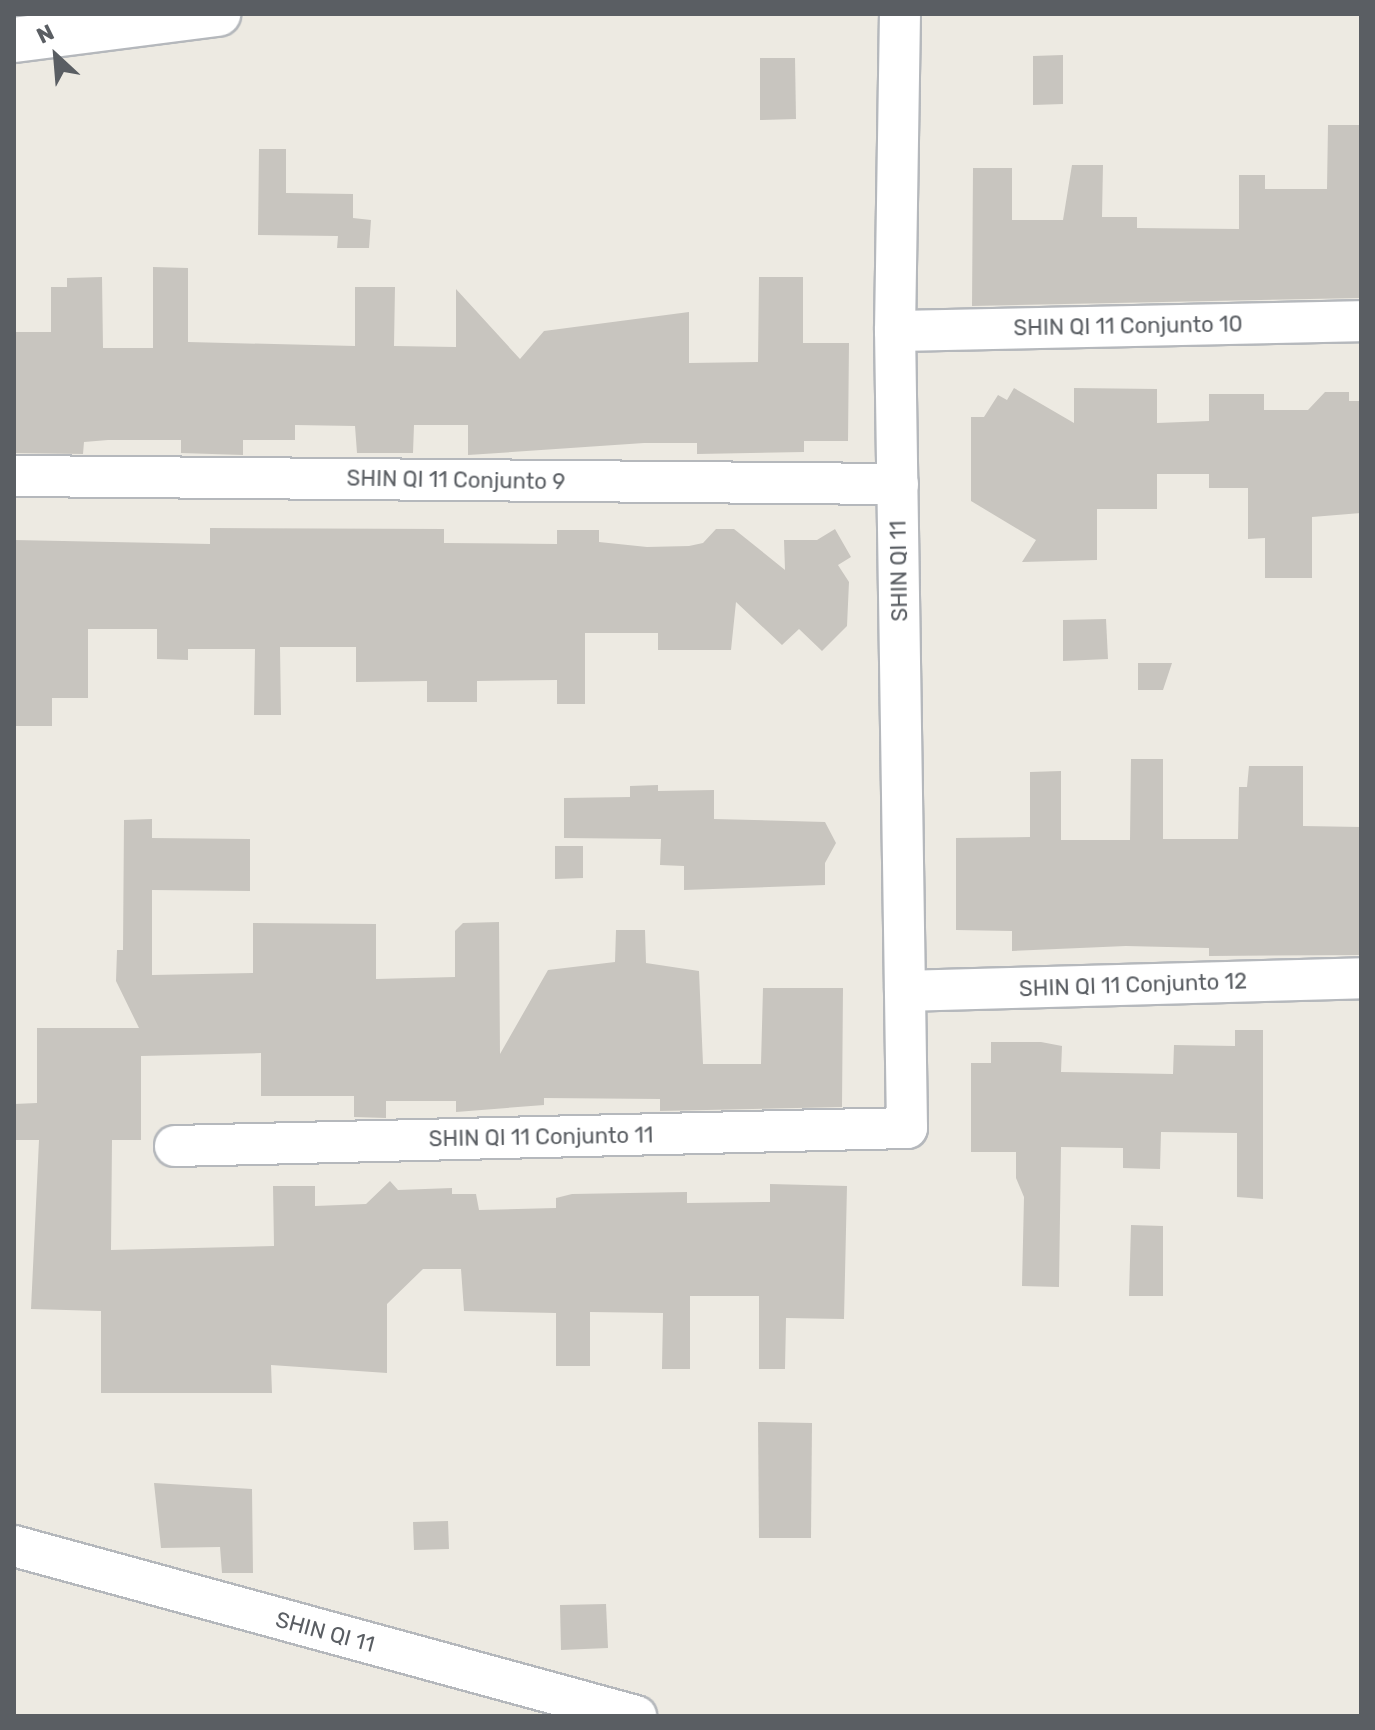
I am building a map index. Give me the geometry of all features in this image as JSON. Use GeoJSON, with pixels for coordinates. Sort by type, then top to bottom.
{"type":"FeatureCollection","features":[{"type":"Feature","properties":{"kind":"street"},"geometry":{"type":"LineString","coordinates":[[14,40],[218,14]]}},
{"type":"Feature","properties":{"kind":"street","name":"SHIN QI 11"},"geometry":{"type":"LineString","coordinates":[[900,14],[895,331],[907,1128]]}},
{"type":"Feature","properties":{"kind":"street","name":"SHIN QI 11 Conjunto 10"},"geometry":{"type":"LineString","coordinates":[[895,331],[1361,321]]}},
{"type":"Feature","properties":{"kind":"street","name":"SHIN QI 11 Conjunto 9"},"geometry":{"type":"LineString","coordinates":[[14,476],[898,484]]}},
{"type":"Feature","properties":{"kind":"street","name":"SHIN QI 11 Conjunto 12"},"geometry":{"type":"LineString","coordinates":[[905,991],[1361,978]]}},
{"type":"Feature","properties":{"kind":"street","name":"SHIN QI 11 Conjunto 11"},"geometry":{"type":"LineString","coordinates":[[175,1146],[907,1128]]}},
{"type":"Feature","properties":{"kind":"street","name":"SHIN QI 11"},"geometry":{"type":"LineString","coordinates":[[14,1546],[636,1716]]}},
{"type":"Feature","properties":{"kind":"building"},"geometry":{"type":"Polygon","coordinates":[[[1063,55],[1063,104],[1033,105],[1033,56],[1063,55]]]}},
{"type":"Feature","properties":{"kind":"building"},"geometry":{"type":"Polygon","coordinates":[[[760,58],[795,58],[796,119],[760,120],[760,58]]]}},
{"type":"Feature","properties":{"kind":"building"},"geometry":{"type":"Polygon","coordinates":[[[1328,125],[1361,125],[1361,298],[972,306],[973,168],[1012,168],[1012,220],[1063,220],[1072,165],[1103,165],[1102,217],[1137,217],[1137,228],[1239,229],[1239,175],[1265,175],[1265,189],[1327,189],[1328,125]]]}},
{"type":"Feature","properties":{"kind":"building"},"geometry":{"type":"Polygon","coordinates":[[[259,149],[286,149],[286,193],[353,194],[353,218],[371,220],[369,248],[337,248],[338,236],[258,235],[259,149]]]}},
{"type":"Feature","properties":{"kind":"building"},"geometry":{"type":"Polygon","coordinates":[[[153,267],[188,268],[188,342],[355,346],[355,287],[395,287],[394,346],[456,347],[456,289],[520,359],[544,331],[689,312],[689,363],[758,362],[759,277],[803,277],[803,343],[849,343],[848,441],[804,441],[804,452],[697,454],[697,443],[644,443],[468,455],[468,425],[414,425],[413,453],[357,453],[355,426],[295,425],[295,440],[243,440],[243,455],[181,453],[181,440],[84,442],[83,454],[14,453],[14,332],[51,332],[51,287],[67,287],[67,278],[102,277],[103,348],[153,348],[153,267]]]}},
{"type":"Feature","properties":{"kind":"building"},"geometry":{"type":"Polygon","coordinates":[[[1014,388],[1074,423],[1074,388],[1157,389],[1157,423],[1209,421],[1209,394],[1264,394],[1264,410],[1308,410],[1325,392],[1349,392],[1349,401],[1361,401],[1361,513],[1312,517],[1312,578],[1265,578],[1265,538],[1248,539],[1248,488],[1209,488],[1209,474],[1157,474],[1157,509],[1097,509],[1097,560],[1022,562],[1036,540],[971,501],[971,417],[984,417],[998,395],[1007,400],[1014,388]]]}},
{"type":"Feature","properties":{"kind":"building"},"geometry":{"type":"Polygon","coordinates":[[[210,528],[444,529],[444,543],[557,544],[557,530],[599,530],[599,542],[647,547],[689,546],[703,543],[716,529],[734,529],[785,570],[784,540],[817,540],[835,529],[851,557],[838,565],[849,582],[847,626],[822,651],[799,629],[782,645],[736,602],[731,650],[658,650],[658,633],[585,633],[585,704],[557,704],[557,680],[477,681],[477,702],[427,702],[427,681],[356,682],[356,647],[280,647],[281,715],[254,715],[255,649],[188,649],[188,660],[157,659],[157,629],[88,629],[88,698],[52,698],[52,726],[14,726],[14,540],[210,544],[210,528]]]}},
{"type":"Feature","properties":{"kind":"building"},"geometry":{"type":"Polygon","coordinates":[[[1106,619],[1108,659],[1063,661],[1063,620],[1106,619]]]}},
{"type":"Feature","properties":{"kind":"building"},"geometry":{"type":"Polygon","coordinates":[[[1138,663],[1172,663],[1163,690],[1138,690],[1138,663]]]}},
{"type":"Feature","properties":{"kind":"building"},"geometry":{"type":"Polygon","coordinates":[[[1131,759],[1163,759],[1163,839],[1238,839],[1239,787],[1247,787],[1249,766],[1303,766],[1303,826],[1361,827],[1361,955],[1209,956],[1209,948],[1126,946],[1012,951],[1012,931],[956,930],[956,838],[1030,837],[1030,772],[1061,771],[1061,840],[1130,840],[1131,759]]]}},
{"type":"Feature","properties":{"kind":"building"},"geometry":{"type":"Polygon","coordinates":[[[658,785],[658,791],[714,790],[714,819],[825,822],[836,843],[825,863],[825,885],[684,890],[684,866],[660,865],[661,839],[564,838],[564,798],[630,797],[630,786],[658,785]]]}},
{"type":"Feature","properties":{"kind":"building"},"geometry":{"type":"Polygon","coordinates":[[[152,819],[152,838],[250,839],[250,891],[152,890],[152,975],[253,973],[253,923],[376,924],[376,979],[455,977],[455,931],[463,923],[499,922],[500,1054],[548,970],[615,962],[616,930],[645,930],[646,963],[699,971],[703,1064],[761,1064],[763,988],[843,988],[842,1107],[660,1111],[660,1099],[544,1098],[544,1105],[456,1112],[456,1101],[386,1101],[386,1118],[354,1117],[354,1096],[261,1096],[261,1053],[141,1056],[141,1140],[112,1140],[111,1250],[274,1246],[273,1186],[315,1186],[315,1206],[366,1204],[390,1181],[398,1190],[452,1188],[452,1194],[476,1194],[479,1210],[556,1208],[556,1198],[572,1194],[687,1192],[687,1203],[770,1202],[770,1184],[847,1186],[844,1319],[786,1318],[785,1369],[759,1369],[759,1296],[690,1296],[690,1369],[662,1369],[663,1313],[590,1312],[590,1366],[556,1366],[556,1313],[464,1311],[461,1269],[423,1269],[387,1304],[387,1373],[271,1365],[272,1393],[101,1393],[101,1311],[31,1309],[39,1140],[14,1140],[14,1104],[37,1103],[37,1028],[139,1028],[116,981],[117,950],[123,950],[124,820],[152,819]]]}},
{"type":"Feature","properties":{"kind":"building"},"geometry":{"type":"Polygon","coordinates":[[[555,846],[583,846],[583,878],[555,879],[555,846]]]}},
{"type":"Feature","properties":{"kind":"building"},"geometry":{"type":"Polygon","coordinates":[[[1235,1030],[1263,1030],[1263,1199],[1237,1197],[1237,1133],[1161,1132],[1160,1169],[1123,1168],[1123,1148],[1061,1147],[1059,1287],[1022,1286],[1024,1197],[1016,1178],[1016,1152],[971,1152],[971,1063],[991,1063],[991,1042],[1041,1042],[1062,1046],[1061,1072],[1173,1074],[1174,1045],[1235,1046],[1235,1030]]]}},
{"type":"Feature","properties":{"kind":"building"},"geometry":{"type":"Polygon","coordinates":[[[1131,1225],[1163,1226],[1163,1296],[1129,1296],[1131,1225]]]}},
{"type":"Feature","properties":{"kind":"building"},"geometry":{"type":"Polygon","coordinates":[[[758,1422],[812,1423],[811,1538],[759,1538],[758,1422]]]}},
{"type":"Feature","properties":{"kind":"building"},"geometry":{"type":"Polygon","coordinates":[[[154,1483],[252,1489],[253,1573],[222,1573],[220,1547],[161,1548],[154,1483]]]}},
{"type":"Feature","properties":{"kind":"building"},"geometry":{"type":"Polygon","coordinates":[[[448,1521],[449,1549],[414,1550],[413,1522],[448,1521]]]}},
{"type":"Feature","properties":{"kind":"building"},"geometry":{"type":"Polygon","coordinates":[[[606,1604],[608,1648],[561,1650],[560,1605],[606,1604]]]}}]}
